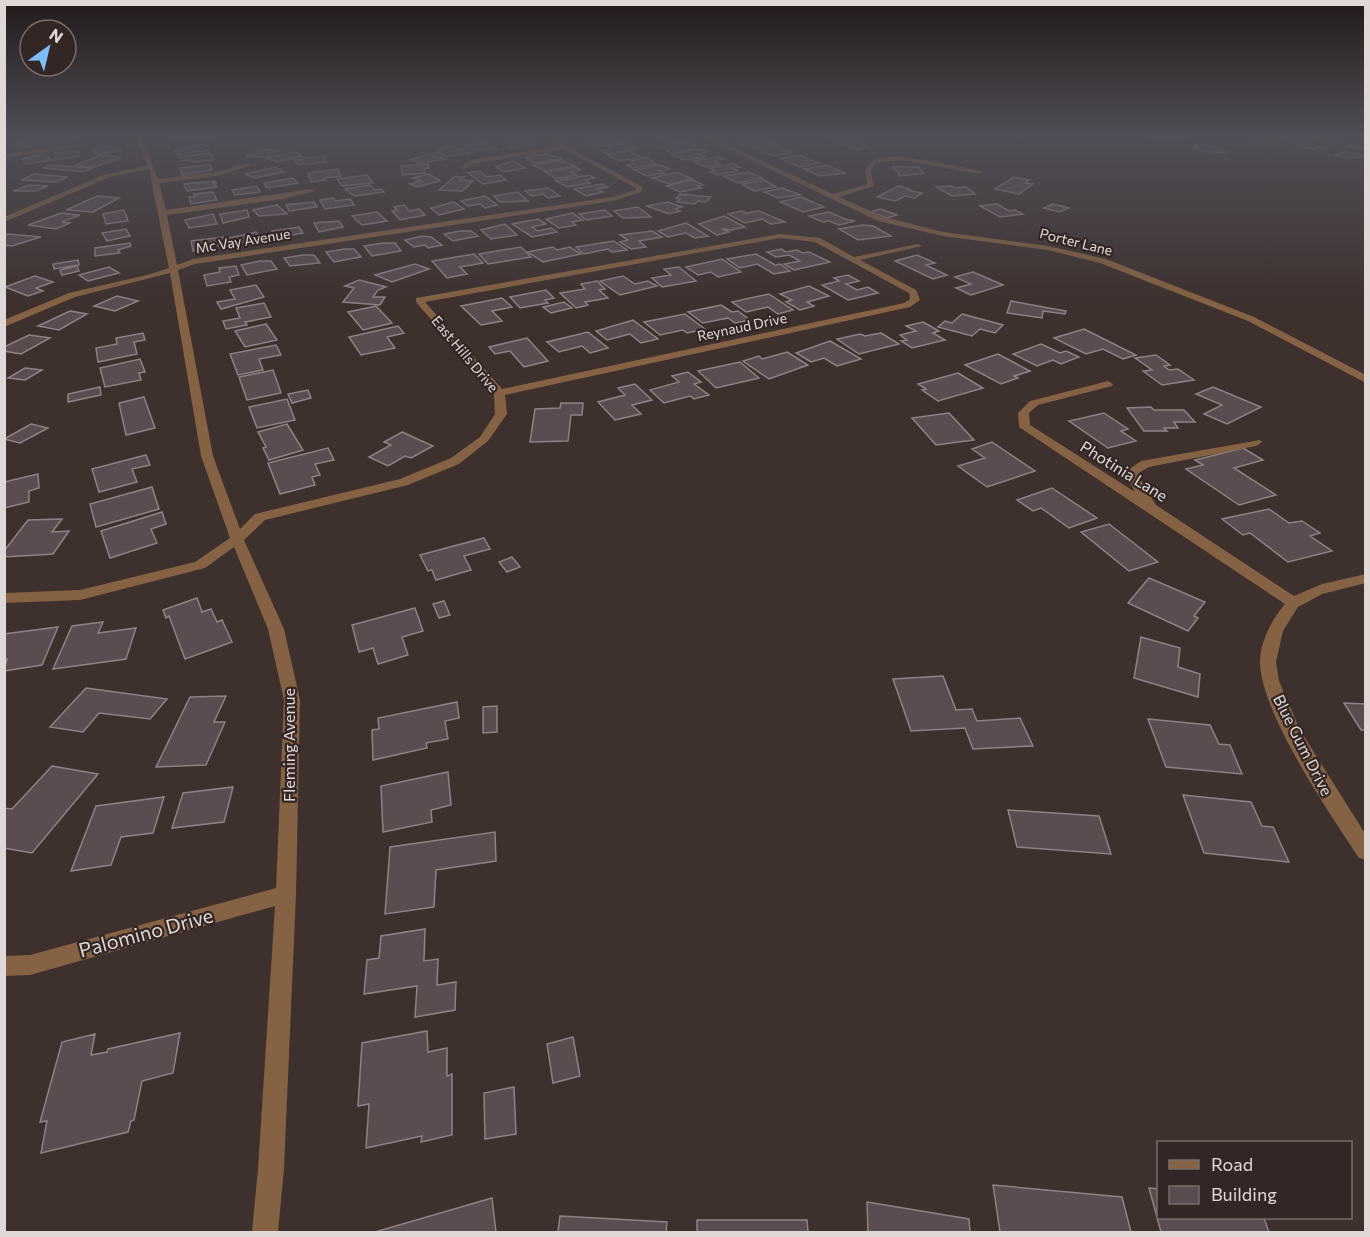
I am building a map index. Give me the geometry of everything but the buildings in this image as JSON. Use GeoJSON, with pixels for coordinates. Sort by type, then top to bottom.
{"type":"FeatureCollection","features":[{"type":"Feature","properties":{"kind":"street"},"geometry":{"type":"LineString","coordinates":[[4,220],[65,194]]}},
{"type":"Feature","properties":{"kind":"street","name":"Fleming Avenue"},"geometry":{"type":"LineString","coordinates":[[159,194],[207,456],[237,538],[276,629],[292,699],[286,894],[271,1169],[264,1233]]}},
{"type":"Feature","properties":{"kind":"street"},"geometry":{"type":"LineString","coordinates":[[164,213],[298,194]]}},
{"type":"Feature","properties":{"kind":"street","name":"Mc Vay Avenue"},"geometry":{"type":"LineString","coordinates":[[4,324],[72,295],[150,277],[195,261],[613,200],[631,194]]}},
{"type":"Feature","properties":{"kind":"street","name":"Porter Lane"},"geometry":{"type":"LineString","coordinates":[[829,194],[880,219],[943,234],[1048,248],[1103,261],[1251,319],[1365,380]]}},
{"type":"Feature","properties":{"kind":"street"},"geometry":{"type":"LineString","coordinates":[[834,196],[842,194]]}},
{"type":"Feature","properties":{"kind":"street","name":"East Hills Drive"},"geometry":{"type":"LineString","coordinates":[[4,598],[80,595],[200,565],[237,538],[260,517],[404,482],[455,461],[484,440],[501,414],[500,393],[418,300],[780,236],[817,240],[854,259]]}},
{"type":"Feature","properties":{"kind":"street"},"geometry":{"type":"LineString","coordinates":[[854,259],[918,246]]}},
{"type":"Feature","properties":{"kind":"street","name":"Reynaud Drive"},"geometry":{"type":"LineString","coordinates":[[500,393],[907,305],[915,300],[914,292],[854,259]]}},
{"type":"Feature","properties":{"kind":"street","name":"Photinia Lane"},"geometry":{"type":"LineString","coordinates":[[1108,384],[1034,403],[1024,408],[1021,416],[1024,428],[1151,507],[1294,603]]}},
{"type":"Feature","properties":{"kind":"street"},"geometry":{"type":"LineString","coordinates":[[1151,507],[1134,479],[1134,470],[1145,464],[1256,442]]}},
{"type":"Feature","properties":{"kind":"street","name":"Blue Gum Drive"},"geometry":{"type":"LineString","coordinates":[[1365,578],[1321,590],[1294,603],[1275,630],[1268,663],[1278,703],[1332,801],[1365,852]]}},
{"type":"Feature","properties":{"kind":"street","name":"Palomino Drive"},"geometry":{"type":"LineString","coordinates":[[4,966],[30,965],[286,894]]}}]}
